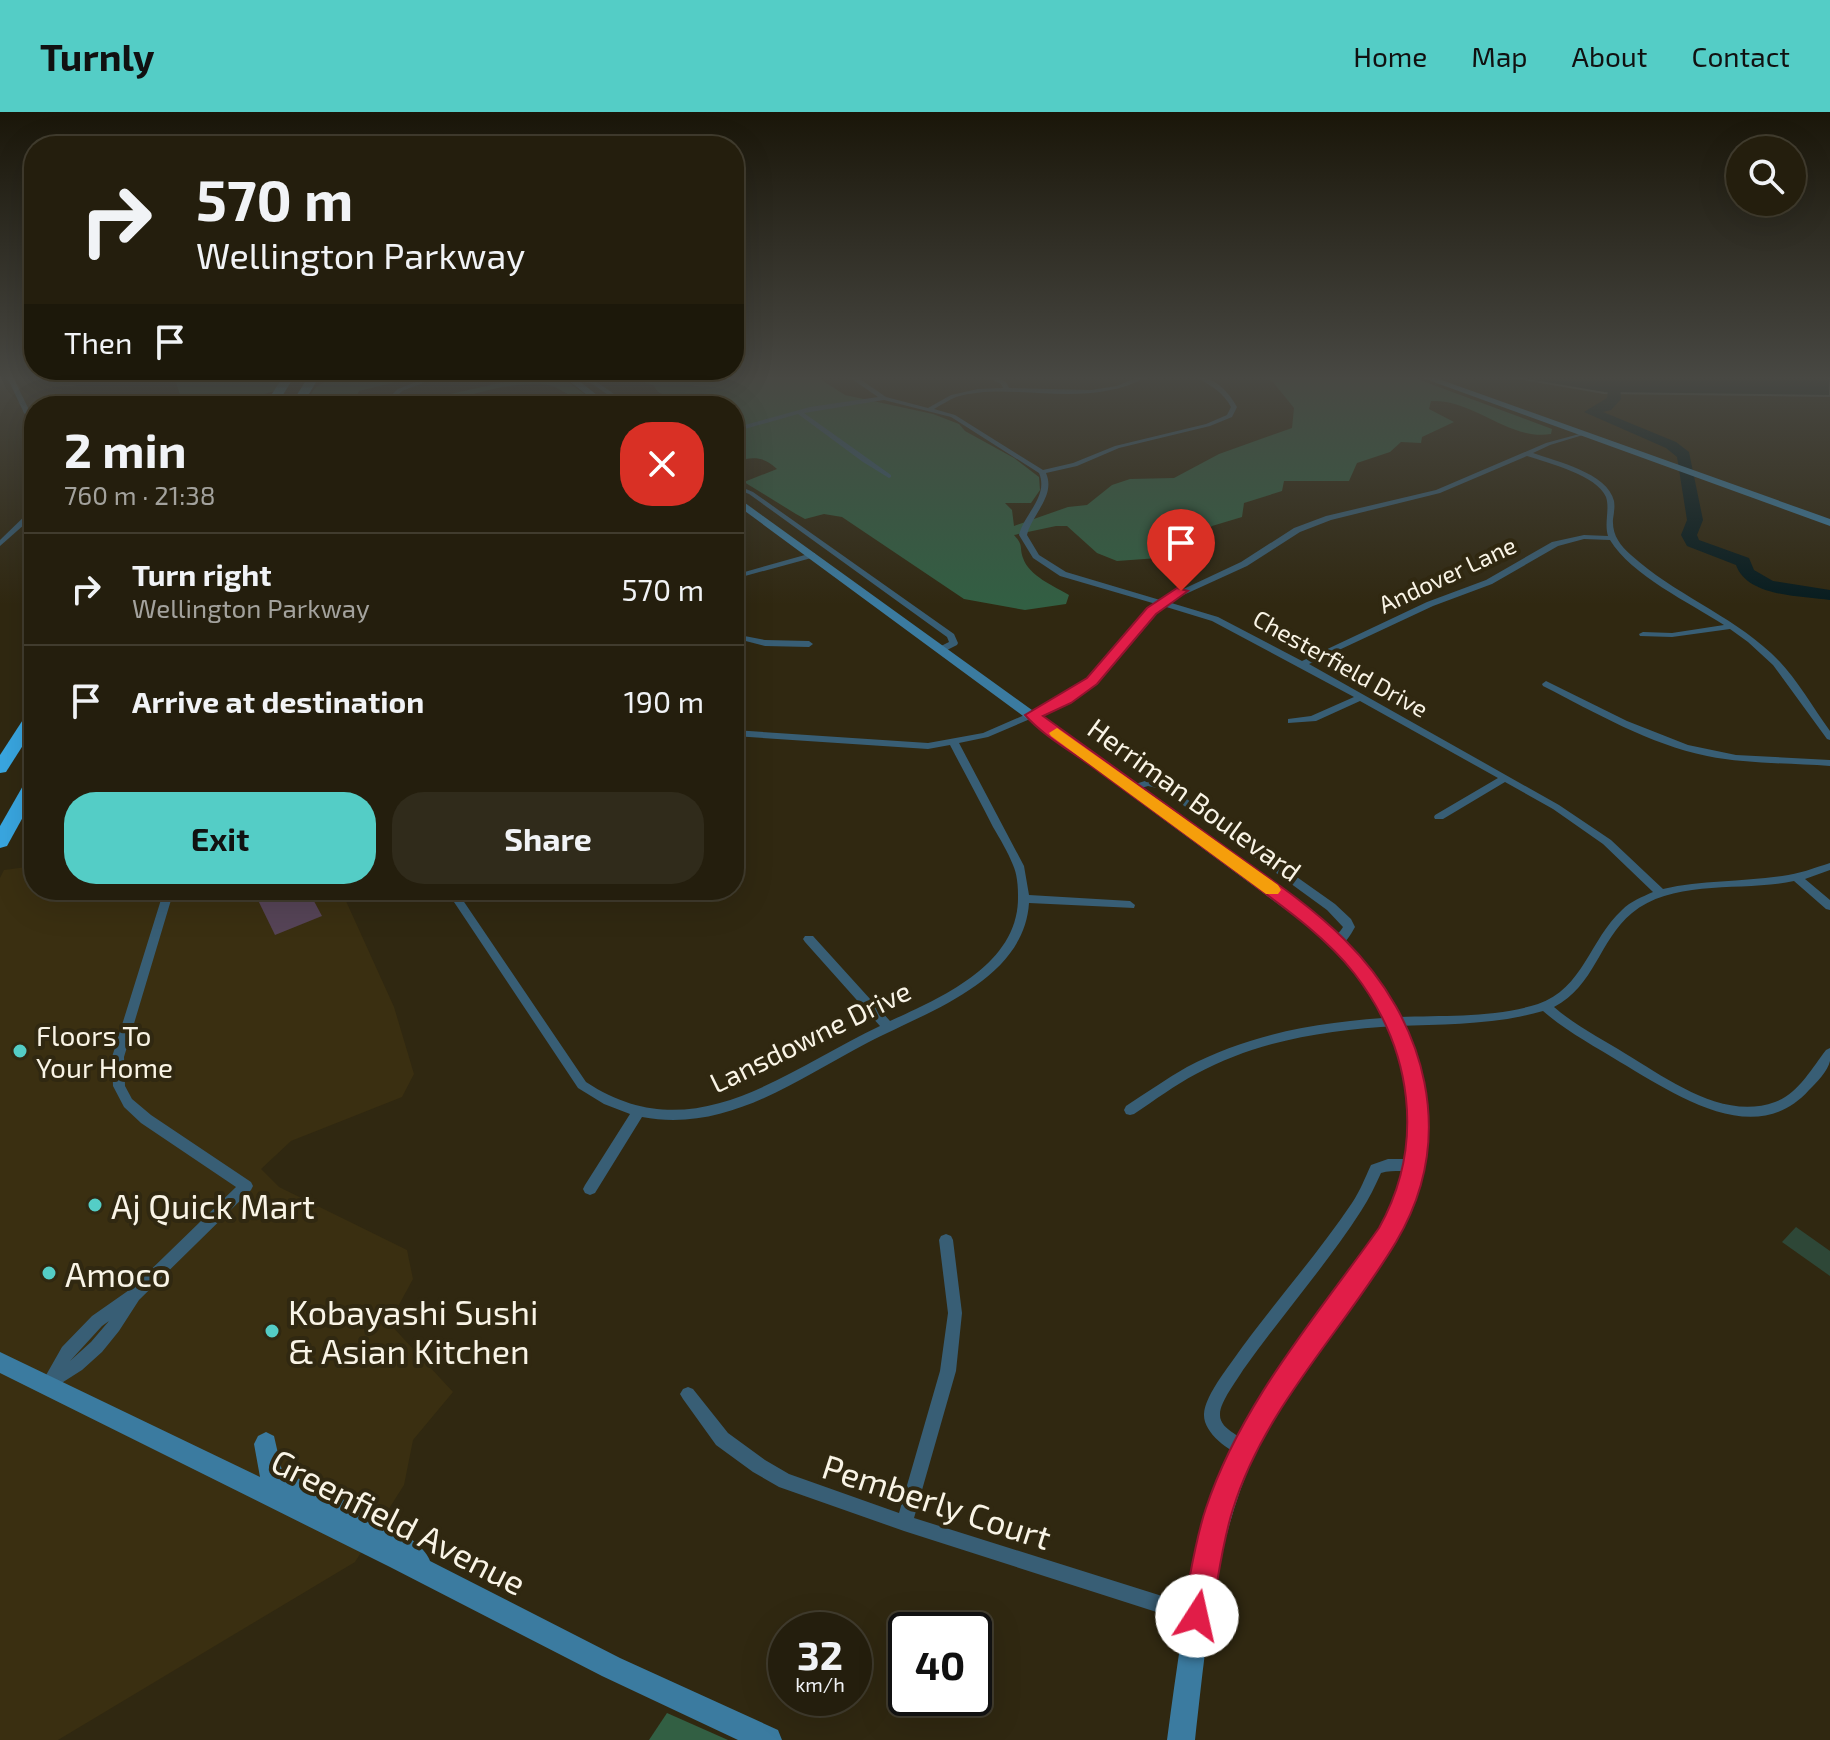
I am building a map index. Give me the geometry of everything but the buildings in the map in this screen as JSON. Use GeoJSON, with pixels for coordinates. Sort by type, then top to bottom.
{"type":"FeatureCollection","features":[{"type":"Feature","properties":{"kind":"highway"},"geometry":{"type":"LineString","coordinates":[[0,768],[24,731]]}},
{"type":"Feature","properties":{"kind":"highway"},"geometry":{"type":"LineString","coordinates":[[0,842],[24,799]]}},
{"type":"Feature","properties":{"kind":"street"},"geometry":{"type":"LineString","coordinates":[[852,453],[889,476]]}},
{"type":"Feature","properties":{"kind":"street"},"geometry":{"type":"LineString","coordinates":[[1012,453],[1042,472],[1075,465],[1103,453]]}},
{"type":"Feature","properties":{"kind":"street"},"geometry":{"type":"LineString","coordinates":[[744,734],[896,745],[954,743],[985,735],[1065,700],[1092,681],[1162,602],[1244,564],[1297,530],[1320,520],[1438,492],[1526,453],[1581,475],[1604,489],[1609,499],[1607,525],[1612,538],[1639,566],[1768,654],[1830,737]]}},
{"type":"Feature","properties":{"kind":"street"},"geometry":{"type":"LineString","coordinates":[[1635,453],[1830,523]]}},
{"type":"Feature","properties":{"kind":"street","name":"Chesterfield Drive"},"geometry":{"type":"LineString","coordinates":[[1042,472],[1047,481],[1047,491],[1028,516],[1023,535],[1036,556],[1074,578],[1162,602],[1232,626],[1506,778],[1595,833],[1661,893]]}},
{"type":"Feature","properties":{"kind":"street"},"geometry":{"type":"LineString","coordinates":[[744,490],[951,636],[954,643],[942,649]]}},
{"type":"Feature","properties":{"kind":"street","name":"Herriman Boulevard"},"geometry":{"type":"LineString","coordinates":[[744,505],[1294,906],[1336,942],[1375,987],[1394,1022],[1416,1081],[1419,1139],[1416,1165],[1404,1205],[1387,1235],[1269,1403],[1244,1449],[1219,1510],[1197,1616],[1181,1740]]}},
{"type":"Feature","properties":{"kind":"street"},"geometry":{"type":"LineString","coordinates":[[0,544],[24,521]]}},
{"type":"Feature","properties":{"kind":"street","name":"Andover Lane"},"geometry":{"type":"LineString","coordinates":[[1302,664],[1430,604],[1489,582],[1555,544],[1584,537],[1612,538]]}},
{"type":"Feature","properties":{"kind":"street"},"geometry":{"type":"LineString","coordinates":[[744,574],[812,555]]}},
{"type":"Feature","properties":{"kind":"street"},"geometry":{"type":"LineString","coordinates":[[1643,634],[1672,635],[1729,627]]}},
{"type":"Feature","properties":{"kind":"street"},"geometry":{"type":"LineString","coordinates":[[744,638],[765,643],[809,644]]}},
{"type":"Feature","properties":{"kind":"street"},"geometry":{"type":"LineString","coordinates":[[1546,684],[1653,736],[1692,749],[1728,756],[1830,763]]}},
{"type":"Feature","properties":{"kind":"street"},"geometry":{"type":"LineString","coordinates":[[1291,721],[1313,719],[1361,697]]}},
{"type":"Feature","properties":{"kind":"street"},"geometry":{"type":"LineString","coordinates":[[954,743],[1019,866],[1027,899],[1130,905]]}},
{"type":"Feature","properties":{"kind":"street"},"geometry":{"type":"LineString","coordinates":[[1439,817],[1506,778]]}},
{"type":"Feature","properties":{"kind":"street"},"geometry":{"type":"LineString","coordinates":[[1130,1110],[1167,1082],[1238,1048],[1317,1028],[1497,1016],[1545,1006],[1577,984],[1623,913],[1644,899],[1661,893],[1796,877],[1830,866]]}},
{"type":"Feature","properties":{"kind":"street"},"geometry":{"type":"LineString","coordinates":[[1796,877],[1830,906]]}},
{"type":"Feature","properties":{"kind":"street","name":"Lansdowne Drive"},"geometry":{"type":"LineString","coordinates":[[458,900],[572,1075],[607,1102],[638,1112],[682,1115],[731,1106],[888,1027],[988,970],[1014,938],[1027,899]]}},
{"type":"Feature","properties":{"kind":"street"},"geometry":{"type":"LineString","coordinates":[[49,1384],[84,1362],[112,1330],[137,1293],[246,1186],[135,1111],[123,1095],[117,1078],[118,1057],[166,900]]}},
{"type":"Feature","properties":{"kind":"street"},"geometry":{"type":"LineString","coordinates":[[809,939],[888,1027]]}},
{"type":"Feature","properties":{"kind":"street"},"geometry":{"type":"LineString","coordinates":[[1545,1006],[1568,1025],[1669,1085],[1699,1100],[1737,1111],[1754,1112],[1787,1103],[1800,1092],[1830,1053]]}},
{"type":"Feature","properties":{"kind":"street"},"geometry":{"type":"LineString","coordinates":[[590,1189],[638,1112]]}},
{"type":"Feature","properties":{"kind":"street"},"geometry":{"type":"LineString","coordinates":[[1244,1449],[1225,1436],[1214,1421],[1212,1407],[1218,1396],[1255,1341],[1357,1206],[1376,1169],[1388,1165],[1416,1165]]}},
{"type":"Feature","properties":{"kind":"street"},"geometry":{"type":"LineString","coordinates":[[904,1523],[948,1371],[955,1313],[946,1240]]}},
{"type":"Feature","properties":{"kind":"street","name":"Greenfield Avenue"},"geometry":{"type":"LineString","coordinates":[[0,1362],[611,1667],[768,1740]]}},
{"type":"Feature","properties":{"kind":"street","name":"Pemberly Court"},"geometry":{"type":"LineString","coordinates":[[688,1394],[722,1439],[759,1466],[821,1496],[1197,1616]]}},
{"type":"Feature","properties":{"kind":"street"},"geometry":{"type":"LineString","coordinates":[[266,1444],[272,1478],[388,1536],[447,1583]]}},
{"type":"Feature","properties":{"kind":"shaded area"},"geometry":{"type":"Polygon","coordinates":[[[24,867],[24,900],[346,900],[394,1007],[414,1074],[402,1097],[291,1141],[261,1169],[279,1187],[407,1250],[413,1279],[389,1323],[453,1392],[413,1440],[404,1485],[355,1562],[58,1740],[0,1740],[0,878],[4,870],[24,867]]]}},
{"type":"Feature","properties":{"kind":"green space"},"geometry":{"type":"Polygon","coordinates":[[[744,453],[1005,453],[1039,477],[1040,490],[1031,503],[1005,503],[1012,510],[1014,526],[1068,507],[1087,505],[1112,485],[1130,479],[1174,478],[1222,453],[1387,453],[1357,463],[1349,481],[1284,481],[1282,491],[1244,503],[1242,517],[1212,526],[1190,544],[1158,558],[1117,561],[1097,553],[1067,526],[1014,535],[1031,570],[1069,595],[1066,604],[1025,610],[964,599],[842,517],[824,514],[805,519],[744,482],[777,469],[767,461],[746,459],[744,453]]]}},
{"type":"Feature","properties":{"kind":"green space"},"geometry":{"type":"Polygon","coordinates":[[[1796,1227],[1830,1251],[1830,1276],[1782,1242],[1796,1227]]]}},
{"type":"Feature","properties":{"kind":"green space"},"geometry":{"type":"Polygon","coordinates":[[[667,1713],[728,1740],[649,1740],[667,1713]]]}},
{"type":"Feature","properties":{"kind":"waterway"},"geometry":{"type":"LineString","coordinates":[[1681,453],[1695,520],[1689,535],[1693,543],[1743,562],[1747,573],[1768,585],[1830,595]]}},
{"type":"Feature","properties":{"kind":"slow traffic"},"geometry":{"type":"LineString","coordinates":[[1057,733],[1272,890]]}},
{"type":"Feature","properties":{"kind":"place","name":"Floors To Your Home"},"geometry":{"type":"Point","coordinates":[20,1051]}},
{"type":"Feature","properties":{"kind":"place","name":"Aj Quick Mart"},"geometry":{"type":"Point","coordinates":[95,1205]}},
{"type":"Feature","properties":{"kind":"place","name":"Amoco"},"geometry":{"type":"Point","coordinates":[49,1273]}},
{"type":"Feature","properties":{"kind":"place","name":"Kobayashi Sushi & Asian Kitchen"},"geometry":{"type":"Point","coordinates":[272,1331]}},
{"type":"Feature","properties":{"kind":"route"},"geometry":{"type":"LineString","coordinates":[[1181,591],[1152,611],[1092,681],[1065,700],[1033,715],[1294,906],[1336,942],[1360,968],[1389,1010],[1410,1060],[1416,1081],[1419,1139],[1416,1165],[1404,1205],[1387,1235],[1269,1403],[1244,1449],[1219,1510],[1197,1616]]}}]}
